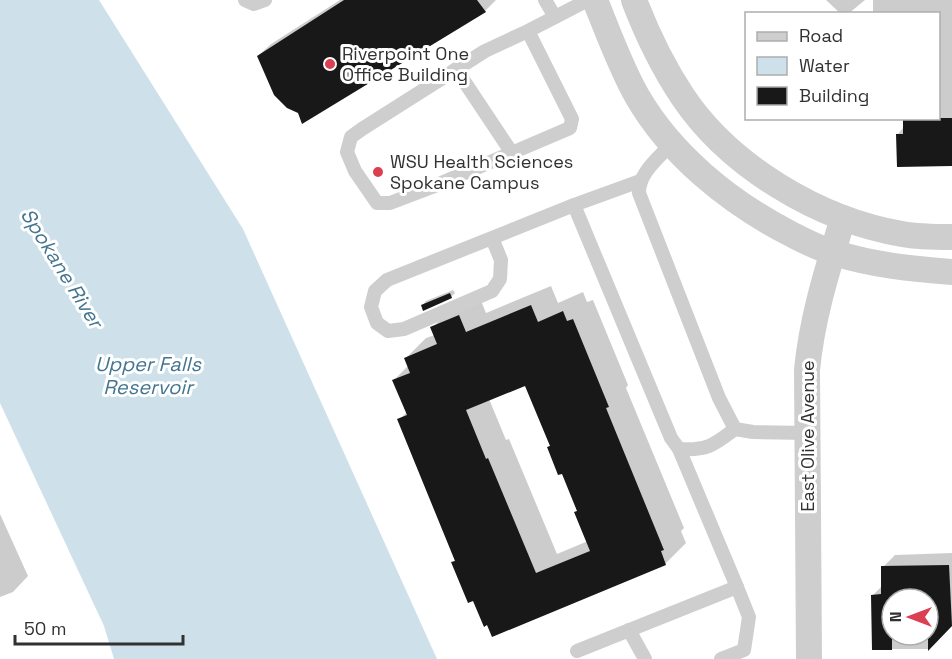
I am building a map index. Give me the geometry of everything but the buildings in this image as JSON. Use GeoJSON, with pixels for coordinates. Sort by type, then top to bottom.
{"type":"FeatureCollection","features":[{"type":"Feature","properties":{"kind":"street"},"geometry":{"type":"LineString","coordinates":[[595,0],[624,72],[638,98],[672,143],[722,190],[754,214],[832,253],[912,269],[952,272]]}},
{"type":"Feature","properties":{"kind":"street"},"geometry":{"type":"LineString","coordinates":[[634,0],[655,48],[684,98],[700,119],[732,151],[768,180],[843,218],[874,228],[924,237],[952,237]]}},
{"type":"Feature","properties":{"kind":"street"},"geometry":{"type":"LineString","coordinates":[[672,143],[700,119]]}},
{"type":"Feature","properties":{"kind":"street","name":"East Olive Avenue"},"geometry":{"type":"LineString","coordinates":[[808,659],[807,370],[809,344],[820,291],[843,218]]}},
{"type":"Feature","properties":{"kind":"lane"},"geometry":{"type":"LineString","coordinates":[[246,0],[254,4],[265,0]]}},
{"type":"Feature","properties":{"kind":"lane"},"geometry":{"type":"LineString","coordinates":[[545,0],[555,17]]}},
{"type":"Feature","properties":{"kind":"lane"},"geometry":{"type":"LineString","coordinates":[[528,31],[572,119],[570,128],[432,187],[390,203],[377,203],[355,171],[347,152],[351,137],[485,51],[588,0]]}},
{"type":"Feature","properties":{"kind":"lane"},"geometry":{"type":"LineString","coordinates":[[456,69],[512,153]]}},
{"type":"Feature","properties":{"kind":"lane"},"geometry":{"type":"LineString","coordinates":[[672,143],[644,173],[639,184],[639,193],[719,398],[735,429]]}},
{"type":"Feature","properties":{"kind":"lane"},"geometry":{"type":"LineString","coordinates":[[492,238],[501,260],[500,279],[492,291],[404,328],[388,331],[377,323],[371,307],[375,291],[387,280],[574,205],[640,181]]}},
{"type":"Feature","properties":{"kind":"lane"},"geometry":{"type":"LineString","coordinates":[[574,205],[749,617],[744,650],[721,659]]}},
{"type":"Feature","properties":{"kind":"lane"},"geometry":{"type":"LineString","coordinates":[[679,449],[695,450],[716,444],[735,429],[753,432],[807,433]]}},
{"type":"Feature","properties":{"kind":"lane"},"geometry":{"type":"LineString","coordinates":[[577,651],[736,587]]}},
{"type":"Feature","properties":{"kind":"lane"},"geometry":{"type":"LineString","coordinates":[[629,630],[645,659]]}},
{"type":"Feature","properties":{"kind":"water","name":"Upper Falls Reservoir"},"geometry":{"type":"Polygon","coordinates":[[[0,0],[99,0],[243,229],[437,659],[114,659],[104,626],[0,403],[0,0]]]}},
{"type":"Feature","properties":{"kind":"place","name":"Riverpoint One Office Building"},"geometry":{"type":"Point","coordinates":[330,64]}},
{"type":"Feature","properties":{"kind":"place","name":"WSU Health Sciences Spokane Campus"},"geometry":{"type":"Point","coordinates":[378,172]}},
{"type":"Feature","properties":{"kind":"water label","name":"Spokane River"},"geometry":{"type":"Point","coordinates":[62,268]}}]}
